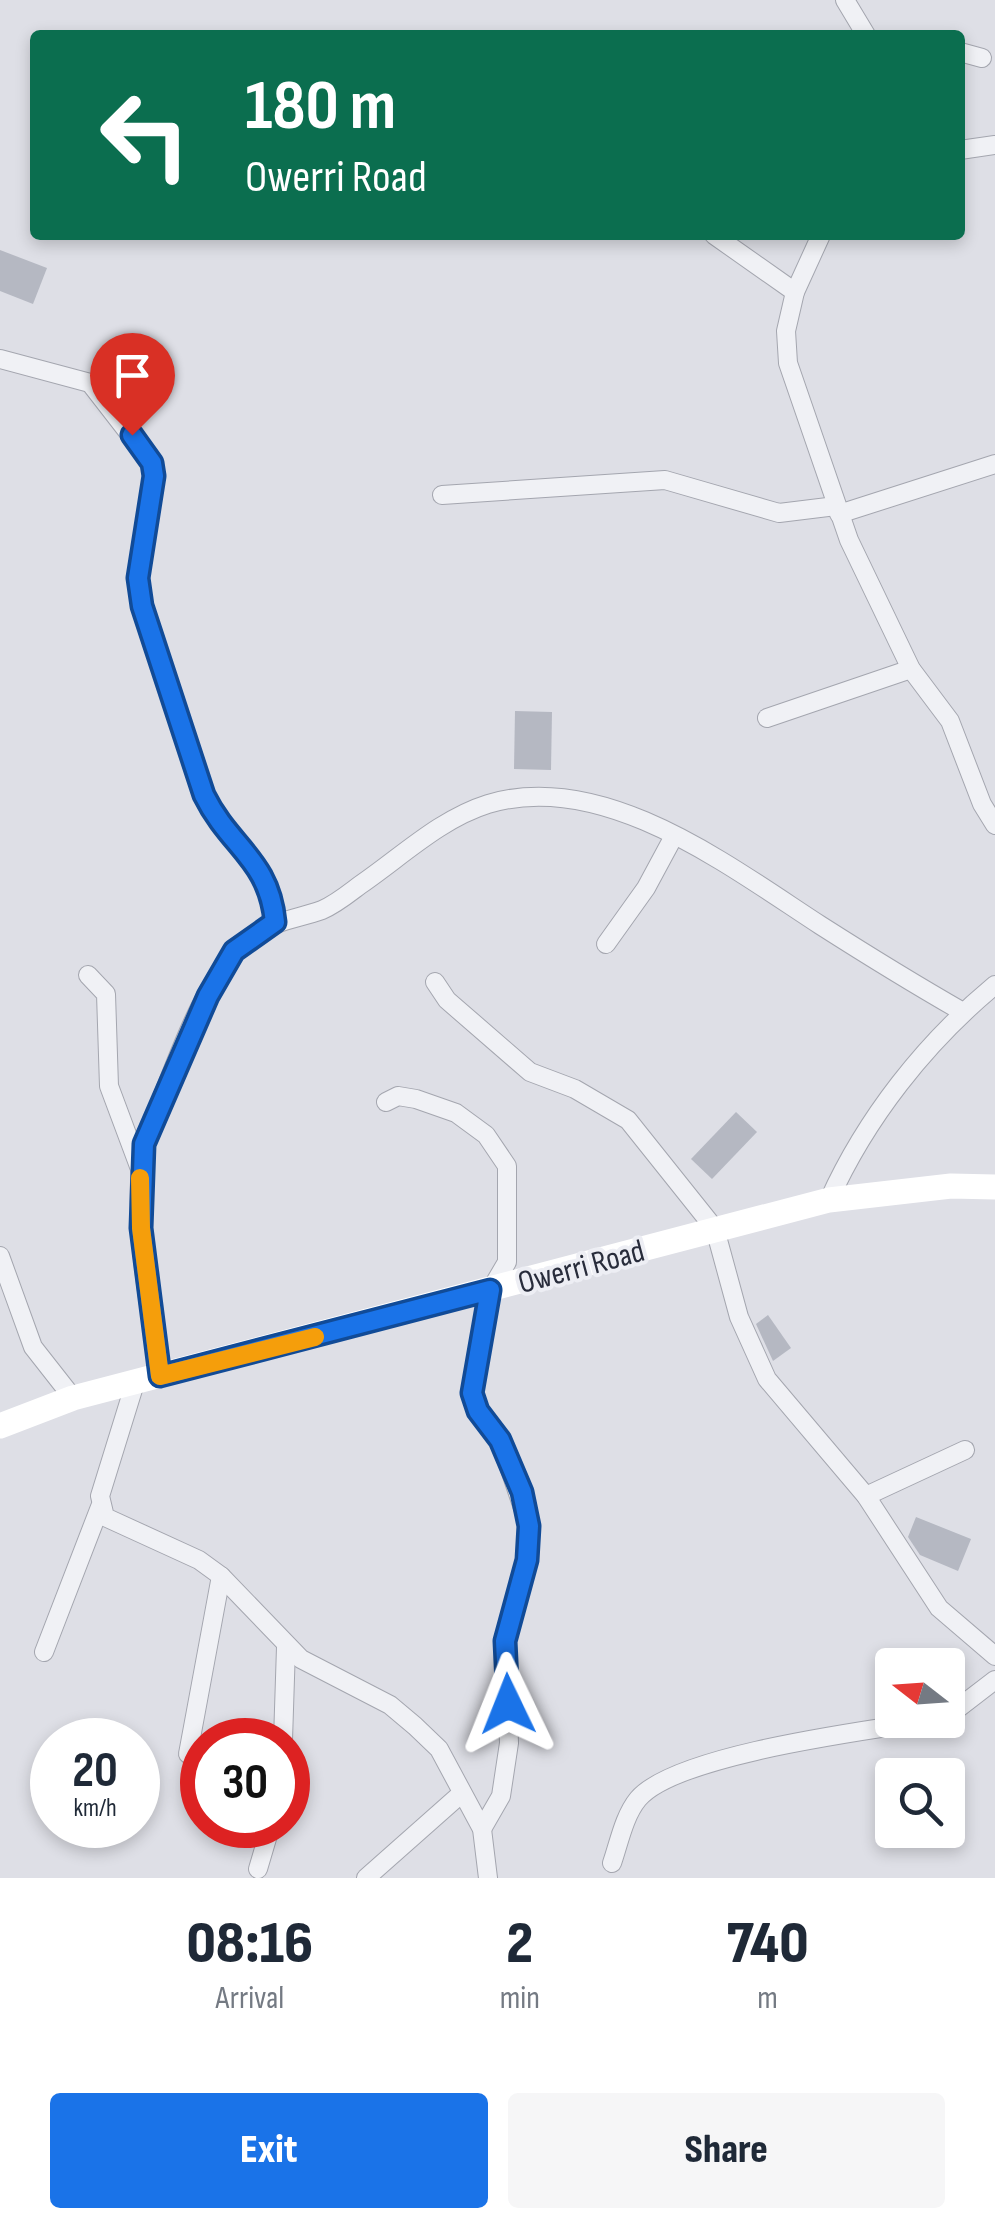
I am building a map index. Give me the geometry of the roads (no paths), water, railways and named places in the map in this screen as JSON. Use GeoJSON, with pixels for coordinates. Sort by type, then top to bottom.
{"type":"FeatureCollection","features":[{"type":"Feature","properties":{"kind":"main road","name":"Owerri Road"},"geometry":{"type":"LineString","coordinates":[[0,1426],[73,1398],[829,1200],[951,1186],[995,1187]]}},
{"type":"Feature","properties":{"kind":"street"},"geometry":{"type":"LineString","coordinates":[[845,0],[863,30]]}},
{"type":"Feature","properties":{"kind":"street"},"geometry":{"type":"LineString","coordinates":[[965,53],[982,58]]}},
{"type":"Feature","properties":{"kind":"street"},"geometry":{"type":"LineString","coordinates":[[965,149],[995,146]]}},
{"type":"Feature","properties":{"kind":"street"},"geometry":{"type":"LineString","coordinates":[[721,240],[795,292]]}},
{"type":"Feature","properties":{"kind":"street"},"geometry":{"type":"LineString","coordinates":[[819,240],[795,292],[786,330],[788,364],[837,510],[911,669],[950,721],[982,804],[995,825]]}},
{"type":"Feature","properties":{"kind":"street"},"geometry":{"type":"LineString","coordinates":[[0,359],[90,384],[152,463],[154,488],[138,578],[142,606],[204,795],[218,822],[270,884],[275,922]]}},
{"type":"Feature","properties":{"kind":"street"},"geometry":{"type":"LineString","coordinates":[[442,494],[665,480],[780,513],[837,510],[995,464]]}},
{"type":"Feature","properties":{"kind":"street"},"geometry":{"type":"LineString","coordinates":[[767,718],[911,669]]}},
{"type":"Feature","properties":{"kind":"street"},"geometry":{"type":"LineString","coordinates":[[44,1652],[148,1380],[140,1169],[144,1144],[208,996],[234,951],[275,922],[337,902],[451,819],[508,800],[567,797],[674,836],[724,860],[886,968],[963,1012]]}},
{"type":"Feature","properties":{"kind":"street"},"geometry":{"type":"LineString","coordinates":[[606,944],[646,888],[674,836]]}},
{"type":"Feature","properties":{"kind":"street"},"geometry":{"type":"LineString","coordinates":[[88,975],[106,994],[109,1086],[140,1169]]}},
{"type":"Feature","properties":{"kind":"street"},"geometry":{"type":"LineString","coordinates":[[436,982],[448,1000],[530,1072],[575,1089],[628,1120],[715,1229],[739,1317],[767,1379],[866,1496],[939,1608],[995,1656]]}},
{"type":"Feature","properties":{"kind":"street"},"geometry":{"type":"LineString","coordinates":[[829,1200],[864,1132],[963,1012],[995,986]]}},
{"type":"Feature","properties":{"kind":"street"},"geometry":{"type":"LineString","coordinates":[[386,1102],[398,1096],[456,1113],[486,1136],[507,1166],[508,1262],[490,1290],[472,1393],[478,1411],[500,1440],[522,1492],[529,1526],[527,1560],[505,1641],[509,1743],[502,1796],[482,1829]]}},
{"type":"Feature","properties":{"kind":"street"},"geometry":{"type":"LineString","coordinates":[[0,1256],[34,1347],[73,1398]]}},
{"type":"Feature","properties":{"kind":"street"},"geometry":{"type":"LineString","coordinates":[[866,1496],[965,1450]]}},
{"type":"Feature","properties":{"kind":"street"},"geometry":{"type":"LineString","coordinates":[[100,1507],[105,1517],[200,1560],[221,1576],[301,1660],[390,1705],[439,1749],[482,1829],[488,1878]]}},
{"type":"Feature","properties":{"kind":"street"},"geometry":{"type":"LineString","coordinates":[[195,1718],[221,1576]]}},
{"type":"Feature","properties":{"kind":"street"},"geometry":{"type":"LineString","coordinates":[[284,1718],[286,1647]]}},
{"type":"Feature","properties":{"kind":"street"},"geometry":{"type":"LineString","coordinates":[[965,1703],[995,1680]]}},
{"type":"Feature","properties":{"kind":"street"},"geometry":{"type":"LineString","coordinates":[[612,1863],[630,1814],[656,1783],[701,1763],[875,1728]]}},
{"type":"Feature","properties":{"kind":"street"},"geometry":{"type":"LineString","coordinates":[[366,1878],[462,1793]]}},
{"type":"Feature","properties":{"kind":"street"},"geometry":{"type":"LineString","coordinates":[[258,1869],[264,1848]]}}]}
